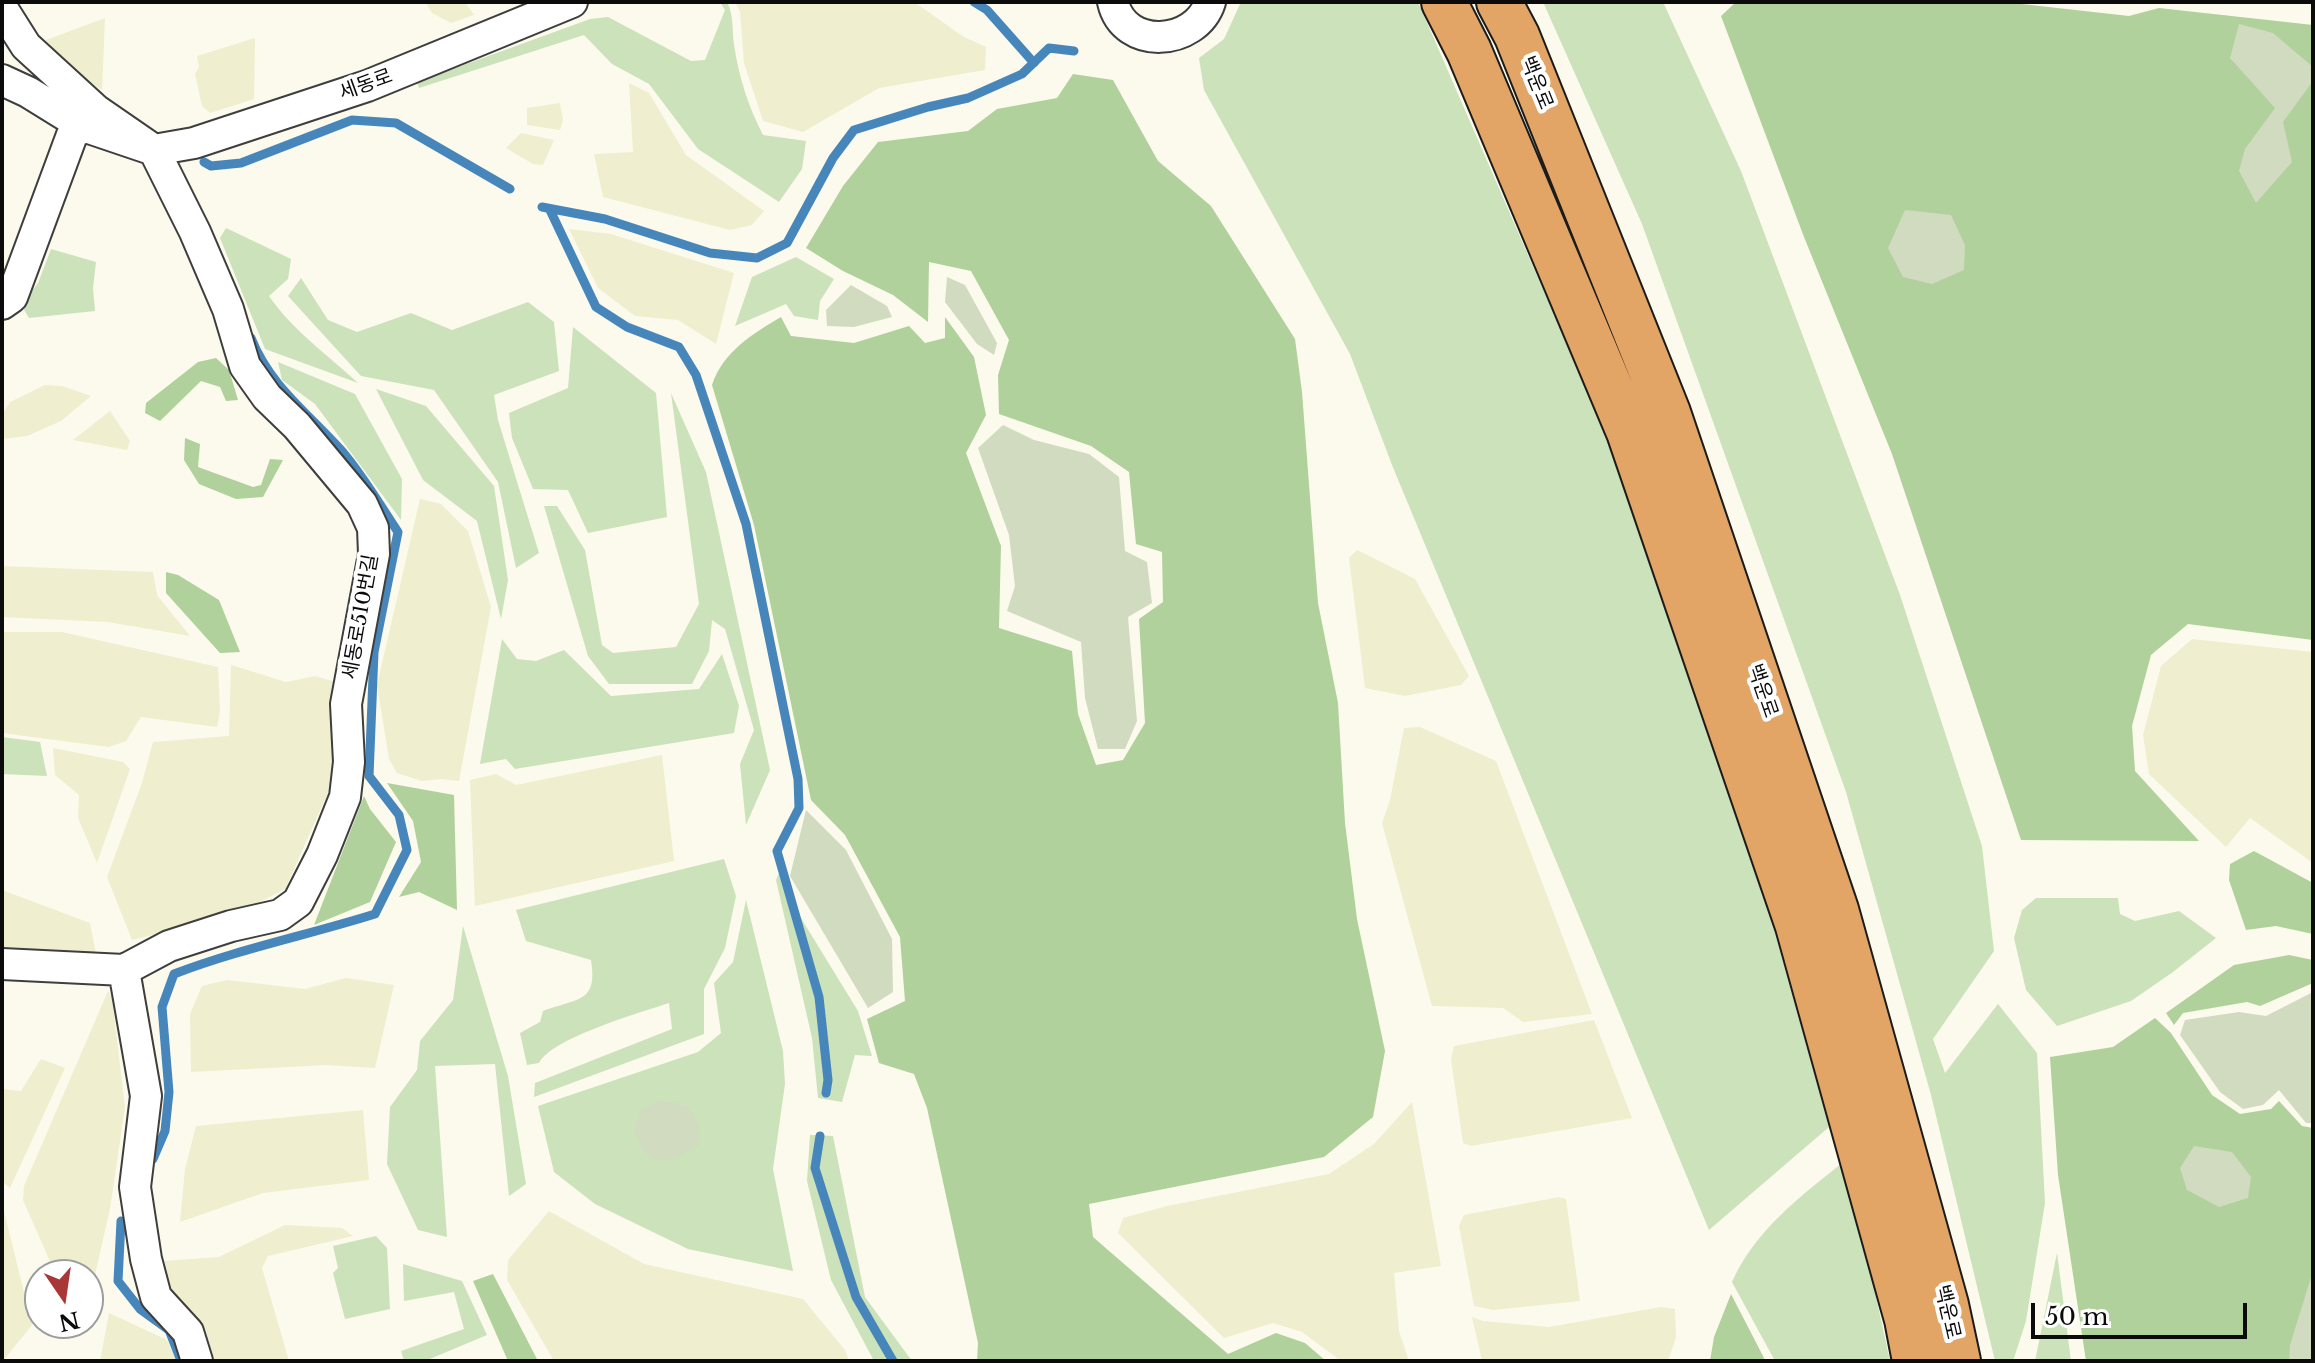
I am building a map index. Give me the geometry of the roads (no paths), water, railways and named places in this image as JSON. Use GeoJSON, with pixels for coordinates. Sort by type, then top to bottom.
{"type":"FeatureCollection","features":[{"type":"Feature","properties":{"kind":"highway","name":"백운로"},"geometry":{"type":"LineString","coordinates":[[1444,2],[1469,51],[1629,432],[1798,926],[1907,1319],[1915,1361]]}},
{"type":"Feature","properties":{"kind":"highway","name":"백운로"},"geometry":{"type":"LineString","coordinates":[[1508,19],[1668,413],[1836,910],[1946,1305],[1958,1361]]}},
{"type":"Feature","properties":{"kind":"street","name":"세동로"},"geometry":{"type":"LineString","coordinates":[[2,80],[28,92],[83,126],[154,150],[194,143],[367,86],[572,2]]}},
{"type":"Feature","properties":{"kind":"street"},"geometry":{"type":"LineString","coordinates":[[1113,2],[1124,22],[1137,32],[1169,38],[1198,23],[1210,2]]}},
{"type":"Feature","properties":{"kind":"street"},"geometry":{"type":"LineString","coordinates":[[2,8],[26,46],[96,110],[154,150]]}},
{"type":"Feature","properties":{"kind":"street"},"geometry":{"type":"LineString","coordinates":[[2,304],[12,297],[72,135],[83,126]]}},
{"type":"Feature","properties":{"kind":"street","name":"세동로510번길"},"geometry":{"type":"LineString","coordinates":[[124,970],[169,946],[231,926],[280,915],[298,902],[322,855],[345,797],[349,762],[346,704],[374,554],[373,528],[362,504],[297,426],[267,397],[245,366],[228,309],[195,232],[154,150]]}},
{"type":"Feature","properties":{"kind":"street"},"geometry":{"type":"LineString","coordinates":[[2,964],[124,970],[146,1096],[135,1187],[146,1259],[156,1297],[188,1332],[197,1361]]}},
{"type":"Feature","properties":{"kind":"waterway"},"geometry":{"type":"LineString","coordinates":[[974,2],[987,10],[1034,63]]}},
{"type":"Feature","properties":{"kind":"waterway"},"geometry":{"type":"LineString","coordinates":[[542,207],[605,219],[710,253],[757,258],[787,243],[833,158],[854,130],[968,98],[1022,74],[1049,48],[1074,51]]}},
{"type":"Feature","properties":{"kind":"waterway"},"geometry":{"type":"LineString","coordinates":[[204,162],[211,166],[241,163],[352,120],[396,123],[510,189]]}},
{"type":"Feature","properties":{"kind":"waterway"},"geometry":{"type":"LineString","coordinates":[[550,210],[596,307],[627,327],[679,347],[696,375],[746,524],[798,779],[799,808],[777,851],[819,997],[828,1080],[826,1093]]}},
{"type":"Feature","properties":{"kind":"waterway"},"geometry":{"type":"LineString","coordinates":[[153,1159],[165,1131],[169,1092],[162,1007],[174,974],[375,914],[407,850],[399,815],[369,776],[374,652],[398,532],[349,459],[279,385],[251,338]]}},
{"type":"Feature","properties":{"kind":"waterway"},"geometry":{"type":"LineString","coordinates":[[820,1136],[815,1168],[856,1297],[893,1361]]}},
{"type":"Feature","properties":{"kind":"waterway"},"geometry":{"type":"LineString","coordinates":[[121,1221],[118,1281],[140,1309],[169,1330],[181,1361]]}}]}
